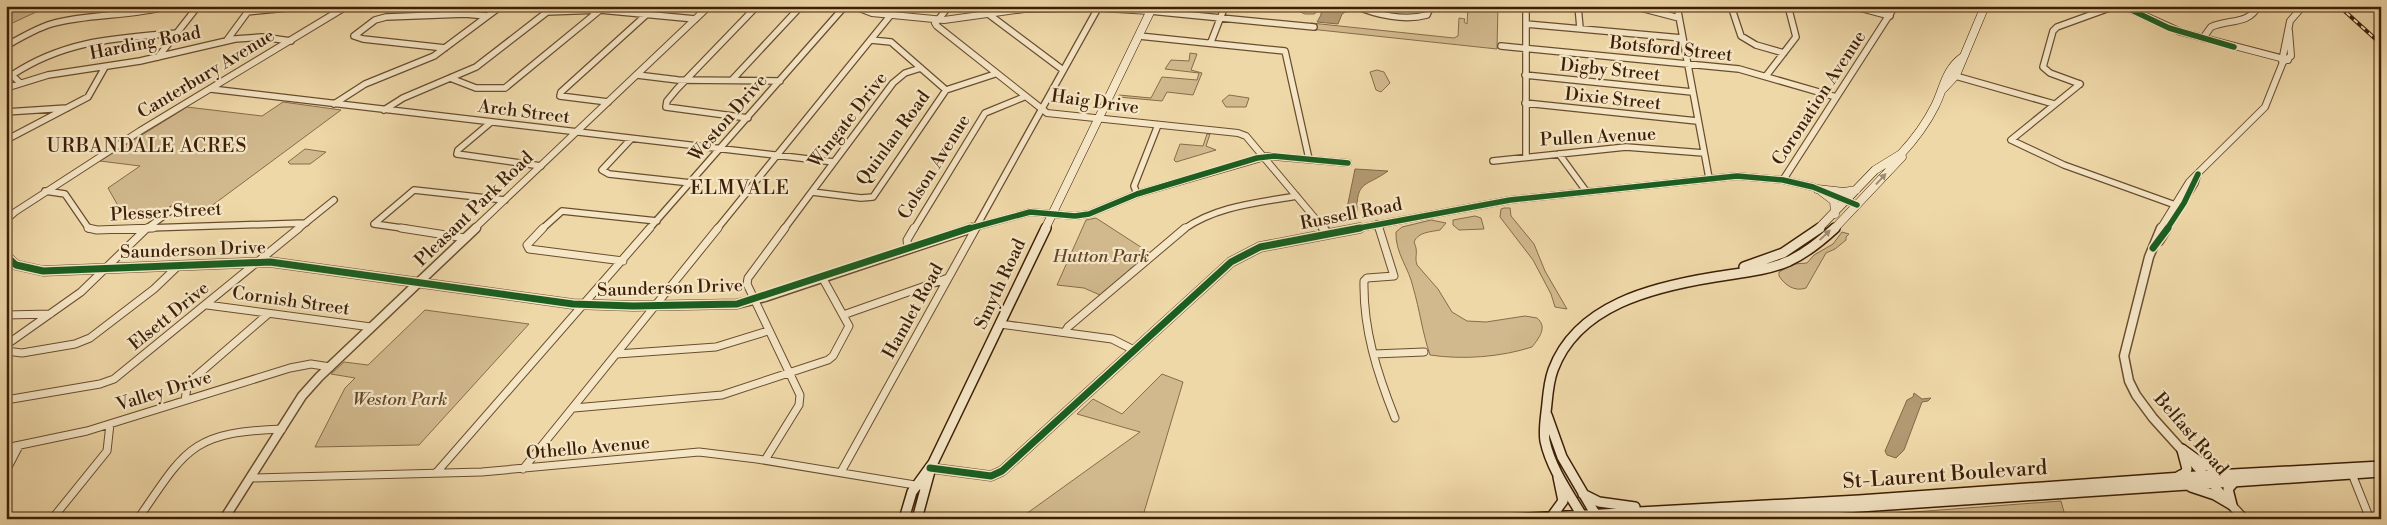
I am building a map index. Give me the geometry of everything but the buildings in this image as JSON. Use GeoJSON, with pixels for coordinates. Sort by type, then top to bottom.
{"type":"FeatureCollection","features":[{"type":"Feature","properties":{"kind":"main road"},"geometry":{"type":"LineString","coordinates":[[1552,516],[1562,501],[1554,464],[1544,435],[1546,391],[1552,365],[1559,350],[1574,332],[1596,315],[1631,298],[1701,280],[1753,271],[1786,261],[1804,253],[1857,205],[1902,157],[1901,154],[1926,121],[1943,89],[1956,76],[1979,25],[1985,6]]}},
{"type":"Feature","properties":{"kind":"main road","name":"Smyth Road"},"geometry":{"type":"LineString","coordinates":[[904,519],[1152,9]]}},
{"type":"Feature","properties":{"kind":"main road"},"geometry":{"type":"LineString","coordinates":[[1943,89],[1942,84],[1947,73],[1956,61],[1963,57]]}},
{"type":"Feature","properties":{"kind":"main road"},"geometry":{"type":"LineString","coordinates":[[1701,280],[1706,276],[1754,264],[1786,253],[1797,247],[1835,214],[1857,190],[1894,156],[1901,154]]}},
{"type":"Feature","properties":{"kind":"main road"},"geometry":{"type":"LineString","coordinates":[[1817,189],[1844,192],[1857,190]]}},
{"type":"Feature","properties":{"kind":"main road"},"geometry":{"type":"LineString","coordinates":[[1817,189],[1834,201],[1835,214]]}},
{"type":"Feature","properties":{"kind":"main road"},"geometry":{"type":"LineString","coordinates":[[1546,412],[1562,457],[1597,517]]}},
{"type":"Feature","properties":{"kind":"main road"},"geometry":{"type":"LineString","coordinates":[[2182,450],[2208,467],[2237,477],[2228,489],[2232,505]]}},
{"type":"Feature","properties":{"kind":"main road"},"geometry":{"type":"LineString","coordinates":[[2182,450],[2187,469],[2180,481],[2232,505]]}},
{"type":"Feature","properties":{"kind":"main road"},"geometry":{"type":"LineString","coordinates":[[1554,464],[1583,517]]}},
{"type":"Feature","properties":{"kind":"main road","name":"St-Laurent Boulevard"},"geometry":{"type":"LineString","coordinates":[[1511,519],[1552,516],[1597,517],[1673,510],[1858,503],[2381,466]]}},
{"type":"Feature","properties":{"kind":"main road","name":"St-Laurent Boulevard"},"geometry":{"type":"LineString","coordinates":[[2237,477],[2381,472]]}},
{"type":"Feature","properties":{"kind":"main road","name":"Smyth Road"},"geometry":{"type":"LineString","coordinates":[[917,519],[921,486]]}},
{"type":"Feature","properties":{"kind":"main road"},"geometry":{"type":"LineString","coordinates":[[1583,494],[1599,502],[1613,505],[1673,510]]}},
{"type":"Feature","properties":{"kind":"main road","name":"St-Laurent Boulevard"},"geometry":{"type":"LineString","coordinates":[[1682,519],[1858,503]]}},
{"type":"Feature","properties":{"kind":"street"},"geometry":{"type":"LineString","coordinates":[[6,46],[34,31],[56,23],[138,15],[168,6]]}},
{"type":"Feature","properties":{"kind":"street"},"geometry":{"type":"LineString","coordinates":[[158,58],[198,6]]}},
{"type":"Feature","properties":{"kind":"street"},"geometry":{"type":"LineString","coordinates":[[227,40],[252,6]]}},
{"type":"Feature","properties":{"kind":"street","name":"Canterbury Avenue"},"geometry":{"type":"LineString","coordinates":[[6,220],[45,191],[139,131],[347,6]]}},
{"type":"Feature","properties":{"kind":"street"},"geometry":{"type":"LineString","coordinates":[[334,104],[355,89],[434,56],[501,6]]}},
{"type":"Feature","properties":{"kind":"street","name":"Pleasant Park Road"},"geometry":{"type":"LineString","coordinates":[[224,519],[302,396],[330,366],[709,6]]}},
{"type":"Feature","properties":{"kind":"street"},"geometry":{"type":"LineString","coordinates":[[748,118],[666,107],[667,102],[685,80],[757,6]]}},
{"type":"Feature","properties":{"kind":"street"},"geometry":{"type":"LineString","coordinates":[[732,80],[801,6]]}},
{"type":"Feature","properties":{"kind":"street","name":"Weston Drive"},"geometry":{"type":"LineString","coordinates":[[436,473],[845,6]]}},
{"type":"Feature","properties":{"kind":"street"},"geometry":{"type":"LineString","coordinates":[[854,6],[866,12],[938,20],[1024,9],[1152,9],[1314,27]]}},
{"type":"Feature","properties":{"kind":"street"},"geometry":{"type":"LineString","coordinates":[[523,469],[898,6]]}},
{"type":"Feature","properties":{"kind":"street"},"geometry":{"type":"LineString","coordinates":[[938,20],[949,6]]}},
{"type":"Feature","properties":{"kind":"street"},"geometry":{"type":"LineString","coordinates":[[1211,42],[1225,6]]}},
{"type":"Feature","properties":{"kind":"street"},"geometry":{"type":"LineString","coordinates":[[1356,6],[1374,13],[1416,17],[1428,15],[1431,6]]}},
{"type":"Feature","properties":{"kind":"street"},"geometry":{"type":"LineString","coordinates":[[1526,6],[1526,156]]}},
{"type":"Feature","properties":{"kind":"street"},"geometry":{"type":"LineString","coordinates":[[1578,6],[1580,28]]}},
{"type":"Feature","properties":{"kind":"street"},"geometry":{"type":"LineString","coordinates":[[1633,6],[1679,18]]}},
{"type":"Feature","properties":{"kind":"street"},"geometry":{"type":"LineString","coordinates":[[1677,6],[1709,178]]}},
{"type":"Feature","properties":{"kind":"street"},"geometry":{"type":"LineString","coordinates":[[1731,6],[1741,36],[1756,45],[1784,53]]}},
{"type":"Feature","properties":{"kind":"street"},"geometry":{"type":"LineString","coordinates":[[1766,76],[1796,37],[1788,6]]}},
{"type":"Feature","properties":{"kind":"street"},"geometry":{"type":"LineString","coordinates":[[1852,6],[1890,16]]}},
{"type":"Feature","properties":{"kind":"street","name":"Coronation Avenue"},"geometry":{"type":"LineString","coordinates":[[1783,180],[1895,6]]}},
{"type":"Feature","properties":{"kind":"street"},"geometry":{"type":"LineString","coordinates":[[2115,6],[2062,25],[2053,31],[2043,67],[2050,73],[2080,84],[2014,136],[2012,140],[2072,168],[2178,206]]}},
{"type":"Feature","properties":{"kind":"street"},"geometry":{"type":"LineString","coordinates":[[2123,6],[2163,26],[2284,60]]}},
{"type":"Feature","properties":{"kind":"street"},"geometry":{"type":"LineString","coordinates":[[2206,39],[2217,28],[2249,17],[2258,6]]}},
{"type":"Feature","properties":{"kind":"street","name":"Belfast Road"},"geometry":{"type":"LineString","coordinates":[[2244,519],[2153,418],[2136,395],[2130,381],[2124,356],[2153,248],[2178,206],[2195,183],[2198,174],[2265,106],[2284,60],[2292,50],[2289,31],[2292,17],[2303,6]]}},
{"type":"Feature","properties":{"kind":"street"},"geometry":{"type":"LineString","coordinates":[[248,12],[287,8]]}},
{"type":"Feature","properties":{"kind":"street","name":"Hamlet Road"},"geometry":{"type":"LineString","coordinates":[[841,472],[1098,8]]}},
{"type":"Feature","properties":{"kind":"street"},"geometry":{"type":"LineString","coordinates":[[384,110],[403,98],[476,67],[547,12],[600,10],[695,20]]}},
{"type":"Feature","properties":{"kind":"street"},"geometry":{"type":"LineString","coordinates":[[450,78],[466,86],[494,90],[505,88],[600,10]]}},
{"type":"Feature","properties":{"kind":"street"},"geometry":{"type":"LineString","coordinates":[[987,13],[1063,70]]}},
{"type":"Feature","properties":{"kind":"street"},"geometry":{"type":"LineString","coordinates":[[445,48],[363,39],[354,36],[375,20],[386,17],[465,14],[487,16]]}},
{"type":"Feature","properties":{"kind":"street"},"geometry":{"type":"LineString","coordinates":[[608,102],[560,96],[561,92],[646,15]]}},
{"type":"Feature","properties":{"kind":"street","name":"Haig Drive"},"geometry":{"type":"LineString","coordinates":[[938,20],[935,24],[1046,113],[1238,133],[1246,136],[1266,156],[1327,233]]}},
{"type":"Feature","properties":{"kind":"street"},"geometry":{"type":"LineString","coordinates":[[1526,24],[1682,38]]}},
{"type":"Feature","properties":{"kind":"street"},"geometry":{"type":"LineString","coordinates":[[20,83],[12,75],[47,54],[68,46],[177,33]]}},
{"type":"Feature","properties":{"kind":"street"},"geometry":{"type":"LineString","coordinates":[[1139,36],[1285,51],[1310,159]]}},
{"type":"Feature","properties":{"kind":"street","name":"Harding Road"},"geometry":{"type":"LineString","coordinates":[[6,88],[48,75],[158,58],[227,40],[262,37],[291,41]]}},
{"type":"Feature","properties":{"kind":"street"},"geometry":{"type":"LineString","coordinates":[[871,40],[891,42],[946,90]]}},
{"type":"Feature","properties":{"kind":"street","name":"Botsford Street"},"geometry":{"type":"LineString","coordinates":[[1501,46],[1738,69],[1836,97]]}},
{"type":"Feature","properties":{"kind":"street"},"geometry":{"type":"LineString","coordinates":[[6,140],[68,108],[92,93],[105,67]]}},
{"type":"Feature","properties":{"kind":"street","name":"Wingate Drive"},"geometry":{"type":"LineString","coordinates":[[765,460],[799,405],[800,395],[747,284],[748,278],[893,83],[906,73],[921,68]]}},
{"type":"Feature","properties":{"kind":"street"},"geometry":{"type":"LineString","coordinates":[[1947,73],[2054,104]]}},
{"type":"Feature","properties":{"kind":"street","name":"Quinlan Road"},"geometry":{"type":"LineString","coordinates":[[812,192],[861,198],[873,197],[946,90],[995,74]]}},
{"type":"Feature","properties":{"kind":"street"},"geometry":{"type":"LineString","coordinates":[[637,75],[685,80],[780,82]]}},
{"type":"Feature","properties":{"kind":"street","name":"Digby Street"},"geometry":{"type":"LineString","coordinates":[[1525,75],[1692,92]]}},
{"type":"Feature","properties":{"kind":"street","name":"Arch Street"},"geometry":{"type":"LineString","coordinates":[[211,89],[834,162]]}},
{"type":"Feature","properties":{"kind":"street","name":"Colson Avenue"},"geometry":{"type":"LineString","coordinates":[[908,248],[907,240],[985,113],[1024,97]]}},
{"type":"Feature","properties":{"kind":"street","name":"Dixie Street"},"geometry":{"type":"LineString","coordinates":[[1525,104],[1697,121]]}},
{"type":"Feature","properties":{"kind":"street"},"geometry":{"type":"LineString","coordinates":[[6,112],[68,108]]}},
{"type":"Feature","properties":{"kind":"street"},"geometry":{"type":"LineString","coordinates":[[490,123],[458,150],[457,154],[542,166]]}},
{"type":"Feature","properties":{"kind":"street"},"geometry":{"type":"LineString","coordinates":[[1137,194],[1134,186],[1158,125]]}},
{"type":"Feature","properties":{"kind":"street"},"geometry":{"type":"LineString","coordinates":[[631,139],[602,170],[609,174],[691,183]]}},
{"type":"Feature","properties":{"kind":"street","name":"Pullen Avenue"},"geometry":{"type":"LineString","coordinates":[[1493,161],[1526,156],[1637,147],[1704,153]]}},
{"type":"Feature","properties":{"kind":"street"},"geometry":{"type":"LineString","coordinates":[[1559,154],[1586,191]]}},
{"type":"Feature","properties":{"kind":"street","name":"Saunderson Drive"},"geometry":{"type":"LineString","coordinates":[[6,256],[16,266],[43,271],[259,262],[585,305],[737,304],[755,300],[977,226],[1030,212],[1075,216],[1089,214],[1137,194],[1266,156],[1348,163]]}},
{"type":"Feature","properties":{"kind":"street","name":"Russell Road"},"geometry":{"type":"LineString","coordinates":[[930,468],[985,476],[995,475],[1002,471],[1231,262],[1260,247],[1510,200],[1709,178],[1749,176],[1783,180],[1817,189],[1857,205]]}},
{"type":"Feature","properties":{"kind":"street"},"geometry":{"type":"LineString","coordinates":[[465,238],[374,224],[408,193],[414,190],[505,200]]}},
{"type":"Feature","properties":{"kind":"street","name":"Plesser Street"},"geometry":{"type":"LineString","coordinates":[[45,191],[65,194],[89,229],[306,223]]}},
{"type":"Feature","properties":{"kind":"street"},"geometry":{"type":"LineString","coordinates":[[1065,332],[1068,327],[1113,288],[1194,222],[1224,210],[1296,196]]}},
{"type":"Feature","properties":{"kind":"street","name":"Elsett Drive"},"geometry":{"type":"LineString","coordinates":[[6,400],[100,384],[114,379],[334,200]]}},
{"type":"Feature","properties":{"kind":"street"},"geometry":{"type":"LineString","coordinates":[[6,345],[82,292],[147,228],[173,209]]}},
{"type":"Feature","properties":{"kind":"street"},"geometry":{"type":"LineString","coordinates":[[622,261],[529,249],[527,245],[554,216],[562,211],[657,221]]}},
{"type":"Feature","properties":{"kind":"street"},"geometry":{"type":"LineString","coordinates":[[1378,224],[1390,256],[1394,276],[1373,276],[1364,281],[1364,312],[1386,396],[1395,418]]}},
{"type":"Feature","properties":{"kind":"street"},"geometry":{"type":"LineString","coordinates":[[6,351],[31,352],[75,344],[90,338],[154,289],[178,266]]}},
{"type":"Feature","properties":{"kind":"street"},"geometry":{"type":"LineString","coordinates":[[574,408],[722,395],[822,363],[833,356],[849,326],[822,277]]}},
{"type":"Feature","properties":{"kind":"street"},"geometry":{"type":"LineString","coordinates":[[843,315],[948,278]]}},
{"type":"Feature","properties":{"kind":"street","name":"Cornish Street"},"geometry":{"type":"LineString","coordinates":[[207,304],[371,327]]}},
{"type":"Feature","properties":{"kind":"street"},"geometry":{"type":"LineString","coordinates":[[6,315],[50,314]]}},
{"type":"Feature","properties":{"kind":"street"},"geometry":{"type":"LineString","coordinates":[[185,400],[187,388],[194,378],[268,314]]}},
{"type":"Feature","properties":{"kind":"street"},"geometry":{"type":"LineString","coordinates":[[1000,324],[1112,340],[1134,350]]}},
{"type":"Feature","properties":{"kind":"street"},"geometry":{"type":"LineString","coordinates":[[617,354],[716,347],[768,331]]}},
{"type":"Feature","properties":{"kind":"street"},"geometry":{"type":"LineString","coordinates":[[1374,354],[1424,352]]}},
{"type":"Feature","properties":{"kind":"street","name":"Valley Drive"},"geometry":{"type":"LineString","coordinates":[[6,448],[66,436],[110,424],[297,366],[311,364],[330,366]]}},
{"type":"Feature","properties":{"kind":"street"},"geometry":{"type":"LineString","coordinates":[[52,519],[107,451],[110,424]]}},
{"type":"Feature","properties":{"kind":"street"},"geometry":{"type":"LineString","coordinates":[[138,519],[179,461],[190,450],[207,441],[234,432],[282,429]]}},
{"type":"Feature","properties":{"kind":"street"},"geometry":{"type":"LineString","coordinates":[[6,471],[19,446]]}},
{"type":"Feature","properties":{"kind":"street","name":"Othello Avenue"},"geometry":{"type":"LineString","coordinates":[[250,478],[523,469],[699,452],[765,460],[921,486]]}},
{"type":"Feature","properties":{"kind":"street"},"geometry":{"type":"LineString","coordinates":[[2352,474],[2370,519]]}},
{"type":"Feature","properties":{"kind":"green space"},"geometry":{"type":"Polygon","coordinates":[[[6,6],[49,6],[6,26],[6,6]]]}},
{"type":"Feature","properties":{"kind":"green space"},"geometry":{"type":"Polygon","coordinates":[[[1318,6],[1318,11],[1314,14],[1305,14],[1296,10],[1264,11],[1246,7],[1318,6]]]}},
{"type":"Feature","properties":{"kind":"green space"},"geometry":{"type":"Polygon","coordinates":[[[1468,6],[1498,6],[1497,49],[1310,29],[1311,23],[1454,38],[1458,36],[1459,18],[1465,19],[1464,22],[1467,24],[1468,6]]]}},
{"type":"Feature","properties":{"kind":"green space"},"geometry":{"type":"Polygon","coordinates":[[[1190,53],[1197,54],[1191,70],[1202,73],[1193,95],[1167,92],[1162,101],[1118,97],[1119,95],[1151,98],[1162,77],[1197,80],[1199,73],[1165,69],[1171,60],[1189,61],[1190,53]]]}},
{"type":"Feature","properties":{"kind":"green space"},"geometry":{"type":"Polygon","coordinates":[[[1377,70],[1384,72],[1390,83],[1381,92],[1376,90],[1370,72],[1377,70]]]}},
{"type":"Feature","properties":{"kind":"green space"},"geometry":{"type":"Polygon","coordinates":[[[1229,95],[1249,98],[1246,107],[1226,107],[1222,101],[1229,95]]]}},
{"type":"Feature","properties":{"kind":"green space"},"geometry":{"type":"Polygon","coordinates":[[[283,102],[341,110],[210,207],[121,211],[108,188],[140,166],[100,161],[187,107],[262,116],[283,102]]]}},
{"type":"Feature","properties":{"kind":"green space"},"geometry":{"type":"Polygon","coordinates":[[[1207,134],[1210,134],[1206,146],[1216,150],[1176,162],[1174,160],[1180,144],[1203,146],[1207,134]]]}},
{"type":"Feature","properties":{"kind":"green space"},"geometry":{"type":"Polygon","coordinates":[[[305,149],[326,152],[310,164],[290,164],[288,162],[305,149]]]}},
{"type":"Feature","properties":{"kind":"green space"},"geometry":{"type":"Polygon","coordinates":[[[1510,208],[1511,216],[1534,244],[1545,271],[1567,309],[1555,307],[1551,294],[1533,260],[1500,217],[1501,209],[1510,208]]]}},
{"type":"Feature","properties":{"kind":"green space"},"geometry":{"type":"Polygon","coordinates":[[[1475,216],[1481,218],[1484,229],[1459,230],[1453,225],[1453,220],[1475,216]]]}},
{"type":"Feature","properties":{"kind":"green space","name":"Hutton Park"},"geometry":{"type":"Polygon","coordinates":[[[1096,218],[1150,253],[1100,295],[1084,288],[1057,285],[1086,220],[1096,218]]]}},
{"type":"Feature","properties":{"kind":"green space"},"geometry":{"type":"Polygon","coordinates":[[[1431,220],[1446,223],[1440,230],[1418,236],[1414,242],[1416,262],[1438,289],[1452,312],[1467,321],[1486,322],[1525,316],[1537,318],[1542,325],[1542,329],[1540,336],[1532,347],[1482,357],[1430,355],[1411,280],[1396,240],[1396,232],[1402,227],[1431,220]]]}},
{"type":"Feature","properties":{"kind":"green space"},"geometry":{"type":"Polygon","coordinates":[[[1842,232],[1849,234],[1846,240],[1835,249],[1826,253],[1806,288],[1794,288],[1787,285],[1781,279],[1779,272],[1794,264],[1807,263],[1814,255],[1833,244],[1842,232]]]}},
{"type":"Feature","properties":{"kind":"green space","name":"Weston Park"},"geometry":{"type":"Polygon","coordinates":[[[425,310],[529,324],[419,445],[315,447],[345,388],[355,378],[331,374],[344,362],[368,365],[425,310]]]}},
{"type":"Feature","properties":{"kind":"green space"},"geometry":{"type":"Polygon","coordinates":[[[1162,374],[1183,382],[1142,519],[1019,519],[1140,432],[1077,414],[1093,399],[1122,414],[1162,374]]]}},
{"type":"Feature","properties":{"kind":"green space"},"geometry":{"type":"Polygon","coordinates":[[[2061,501],[2066,519],[1819,519],[2061,501]]]}},
{"type":"Feature","properties":{"kind":"shaded area"},"geometry":{"type":"Polygon","coordinates":[[[1321,6],[1340,6],[1347,11],[1342,14],[1338,24],[1317,22],[1321,15],[1321,6]]]}},
{"type":"Feature","properties":{"kind":"shaded area"},"geometry":{"type":"Polygon","coordinates":[[[1355,169],[1388,171],[1361,189],[1358,195],[1357,213],[1346,213],[1355,169]]]}},
{"type":"Feature","properties":{"kind":"shaded area"},"geometry":{"type":"Polygon","coordinates":[[[1914,393],[1922,399],[1931,398],[1928,401],[1922,402],[1904,450],[1896,458],[1887,455],[1885,451],[1907,400],[1913,397],[1914,393]]]}},
{"type":"Feature","properties":{"kind":"railway"},"geometry":{"type":"LineString","coordinates":[[2339,6],[2381,44]]}},
{"type":"Feature","properties":{"kind":"cycle path"},"geometry":{"type":"LineString","coordinates":[[2123,6],[2169,28],[2234,47]]}},
{"type":"Feature","properties":{"kind":"cycle path"},"geometry":{"type":"LineString","coordinates":[[6,256],[16,265],[43,271],[270,262],[573,304],[633,306],[737,304],[977,226],[1030,212],[1075,216],[1089,214],[1137,194],[1257,158],[1274,156],[1348,163]]}},
{"type":"Feature","properties":{"kind":"cycle path"},"geometry":{"type":"LineString","coordinates":[[2153,248],[2184,203],[2198,174]]}},
{"type":"Feature","properties":{"kind":"cycle path"},"geometry":{"type":"LineString","coordinates":[[930,468],[991,476],[1002,471],[1219,271],[1231,262],[1260,247],[1510,200],[1737,176],[1783,180],[1813,187],[1857,205]]}},
{"type":"Feature","properties":{"kind":"district","name":"URBANDALE ACRES"},"geometry":{"type":"Point","coordinates":[147,146]}},
{"type":"Feature","properties":{"kind":"district","name":"ELMVALE"},"geometry":{"type":"Point","coordinates":[740,188]}}]}
